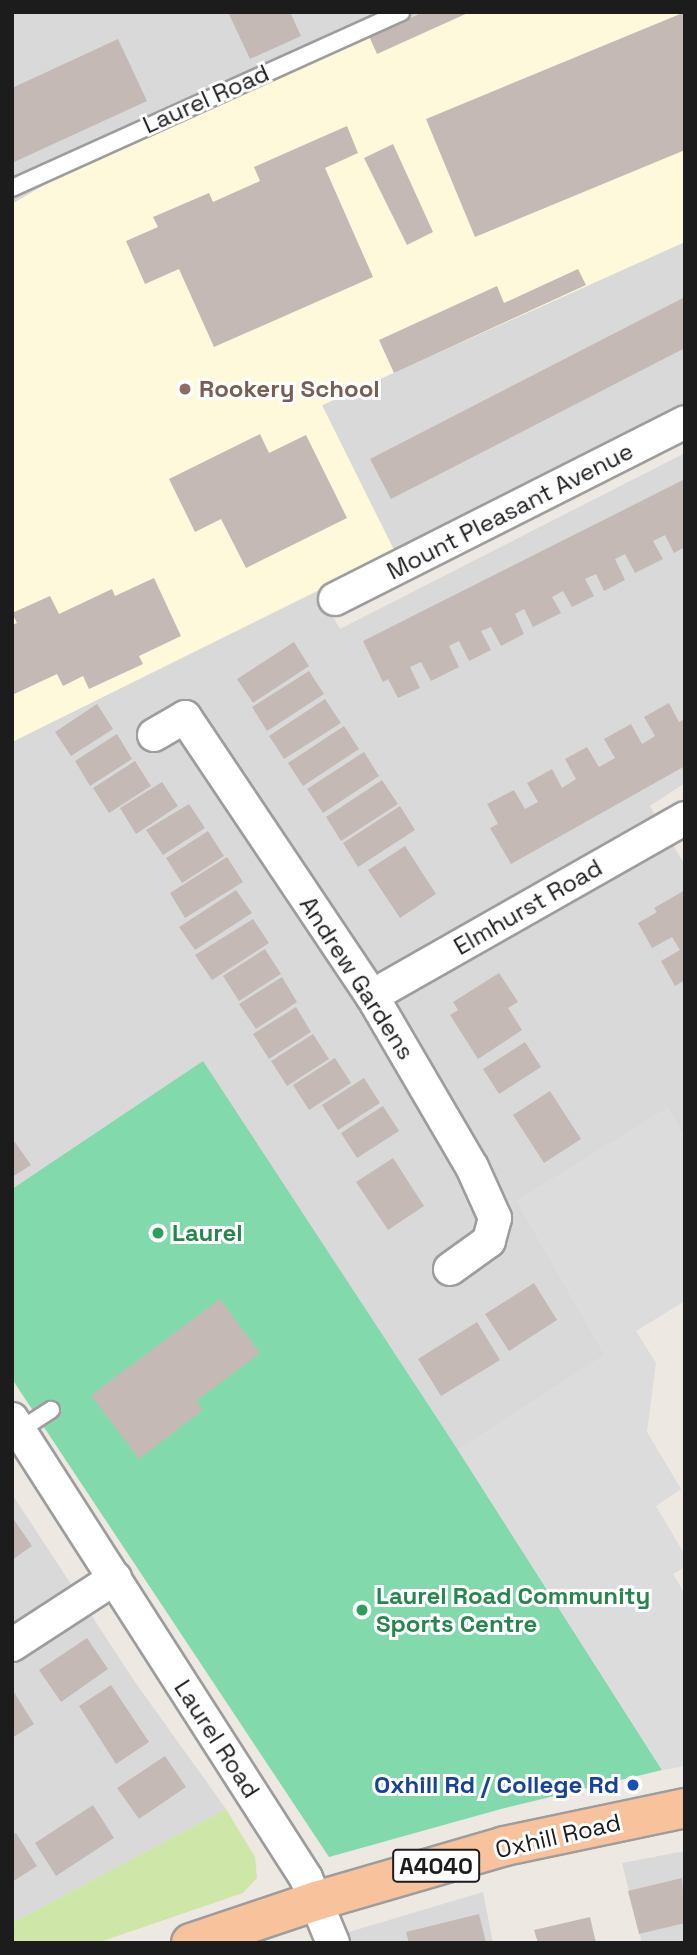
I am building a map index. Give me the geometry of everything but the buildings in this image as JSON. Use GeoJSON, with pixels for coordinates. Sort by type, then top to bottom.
{"type":"FeatureCollection","features":[{"type":"Feature","properties":{"kind":"main road","name":"Oxhill Road"},"geometry":{"type":"LineString","coordinates":[[191,1943],[316,1901],[505,1846],[685,1808]]}},
{"type":"Feature","properties":{"kind":"street","name":"Mount Pleasant Avenue"},"geometry":{"type":"LineString","coordinates":[[335,599],[685,422]]}},
{"type":"Feature","properties":{"kind":"street","name":"Andrew Gardens"},"geometry":{"type":"LineString","coordinates":[[154,735],[185,718],[372,996],[472,1167],[495,1218],[489,1241],[450,1269]]}},
{"type":"Feature","properties":{"kind":"street","name":"Elmhurst Road"},"geometry":{"type":"LineString","coordinates":[[372,996],[685,818]]}},
{"type":"Feature","properties":{"kind":"street","name":"Laurel Road"},"geometry":{"type":"LineString","coordinates":[[16,1425],[306,1878],[332,1943]]}},
{"type":"Feature","properties":{"kind":"street"},"geometry":{"type":"LineString","coordinates":[[12,1645],[115,1578]]}},
{"type":"Feature","properties":{"kind":"lane","name":"Laurel Road"},"geometry":{"type":"LineString","coordinates":[[12,188],[401,12]]}},
{"type":"Feature","properties":{"kind":"lane"},"geometry":{"type":"LineString","coordinates":[[16,1425],[51,1410]]}},
{"type":"Feature","properties":{"kind":"shaded area"},"geometry":{"type":"Polygon","coordinates":[[[12,12],[422,12],[69,171],[12,204],[12,12]]]}},
{"type":"Feature","properties":{"kind":"shaded area","name":"Rookery School"},"geometry":{"type":"Polygon","coordinates":[[[423,12],[685,12],[685,242],[322,405],[395,552],[12,742],[12,204],[68,171],[423,12]]]}},
{"type":"Feature","properties":{"kind":"shaded area"},"geometry":{"type":"Polygon","coordinates":[[[684,241],[685,403],[395,552],[321,406],[684,241]]]}},
{"type":"Feature","properties":{"kind":"shaded area"},"geometry":{"type":"Polygon","coordinates":[[[685,453],[685,783],[650,806],[685,865],[685,1138],[668,1108],[517,1201],[605,1355],[458,1450],[203,1062],[12,1189],[12,742],[318,591],[340,629],[685,453]]]}},
{"type":"Feature","properties":{"kind":"shaded area"},"geometry":{"type":"Polygon","coordinates":[[[668,1108],[685,1138],[685,1301],[636,1331],[656,1363],[647,1432],[681,1489],[656,1506],[685,1555],[685,1567],[673,1574],[685,1594],[685,1766],[662,1770],[458,1450],[605,1355],[517,1201],[668,1108]]]}},
{"type":"Feature","properties":{"kind":"shaded area"},"geometry":{"type":"Polygon","coordinates":[[[12,1494],[135,1682],[226,1809],[12,1923],[12,1494]]]}},
{"type":"Feature","properties":{"kind":"shaded area"},"geometry":{"type":"Polygon","coordinates":[[[685,1851],[685,1943],[642,1943],[622,1863],[685,1851]]]}},
{"type":"Feature","properties":{"kind":"shaded area"},"geometry":{"type":"Polygon","coordinates":[[[483,1892],[493,1943],[312,1943],[483,1892]]]}},
{"type":"Feature","properties":{"kind":"green space","name":"Laurel Road Community Sports Centre"},"geometry":{"type":"Polygon","coordinates":[[[203,1061],[458,1450],[662,1770],[501,1809],[329,1857],[12,1379],[12,1189],[203,1061]]]}},
{"type":"Feature","properties":{"kind":"green space"},"geometry":{"type":"Polygon","coordinates":[[[226,1809],[255,1857],[257,1878],[243,1893],[97,1943],[12,1943],[12,1923],[226,1809]]]}},
{"type":"Feature","properties":{"kind":"place","name":"Rookery School"},"geometry":{"type":"Point","coordinates":[185,389]}},
{"type":"Feature","properties":{"kind":"place","name":"Laurel"},"geometry":{"type":"Point","coordinates":[158,1233]}},
{"type":"Feature","properties":{"kind":"place","name":"Laurel Road Community Sports Centre"},"geometry":{"type":"Point","coordinates":[362,1610]}},
{"type":"Feature","properties":{"kind":"place","name":"Oxhill Rd / College Rd"},"geometry":{"type":"Point","coordinates":[633,1785]}}]}
